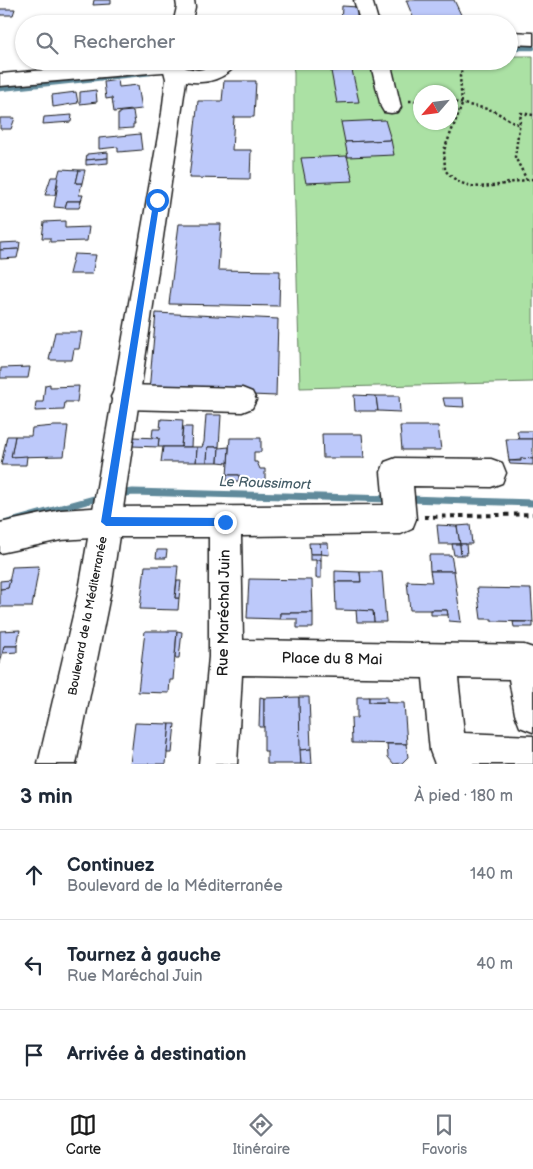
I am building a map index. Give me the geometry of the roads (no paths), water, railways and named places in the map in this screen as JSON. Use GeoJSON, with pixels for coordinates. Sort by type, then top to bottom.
{"type":"FeatureCollection","features":[{"type":"Feature","properties":{"kind":"street"},"geometry":{"type":"LineString","coordinates":[[363,0],[367,15]]}},
{"type":"Feature","properties":{"kind":"street"},"geometry":{"type":"LineString","coordinates":[[518,38],[533,39]]}},
{"type":"Feature","properties":{"kind":"street"},"geometry":{"type":"LineString","coordinates":[[78,75],[97,70]]}},
{"type":"Feature","properties":{"kind":"street"},"geometry":{"type":"LineString","coordinates":[[0,80],[122,70]]}},
{"type":"Feature","properties":{"kind":"street","name":"Boulevard de la Méditerranée"},"geometry":{"type":"LineString","coordinates":[[57,764],[93,599],[107,515],[172,113],[176,79],[172,70]]}},
{"type":"Feature","properties":{"kind":"street"},"geometry":{"type":"LineString","coordinates":[[178,70],[193,76],[204,76]]}},
{"type":"Feature","properties":{"kind":"street","name":"Boulevard de la Méditerranée"},"geometry":{"type":"LineString","coordinates":[[172,113],[182,98],[204,76],[219,70]]}},
{"type":"Feature","properties":{"kind":"street"},"geometry":{"type":"LineString","coordinates":[[382,70],[391,106]]}},
{"type":"Feature","properties":{"kind":"street"},"geometry":{"type":"LineString","coordinates":[[125,397],[242,400]]}},
{"type":"Feature","properties":{"kind":"street"},"geometry":{"type":"LineString","coordinates":[[0,538],[107,515],[225,522],[401,520],[396,472],[491,473]]}},
{"type":"Feature","properties":{"kind":"street","name":"Rue Maréchal Juin"},"geometry":{"type":"LineString","coordinates":[[218,764],[226,657],[225,522]]}},
{"type":"Feature","properties":{"kind":"street","name":"Place du 8 Mai"},"geometry":{"type":"LineString","coordinates":[[226,657],[524,662],[533,714]]}},
{"type":"Feature","properties":{"kind":"street"},"geometry":{"type":"LineString","coordinates":[[439,661],[448,751],[533,754]]}},
{"type":"Feature","properties":{"kind":"waterway"},"geometry":{"type":"LineString","coordinates":[[518,48],[533,48]]}},
{"type":"Feature","properties":{"kind":"waterway"},"geometry":{"type":"LineString","coordinates":[[0,89],[151,73]]}},
{"type":"Feature","properties":{"kind":"waterway","name":"Le Roussimort"},"geometry":{"type":"LineString","coordinates":[[118,494],[133,492],[391,499]]}},
{"type":"Feature","properties":{"kind":"waterway","name":"Le Roussimort"},"geometry":{"type":"LineString","coordinates":[[0,525],[101,497]]}},
{"type":"Feature","properties":{"kind":"waterway","name":"Le Roussimort"},"geometry":{"type":"LineString","coordinates":[[408,499],[533,503]]}}]}
